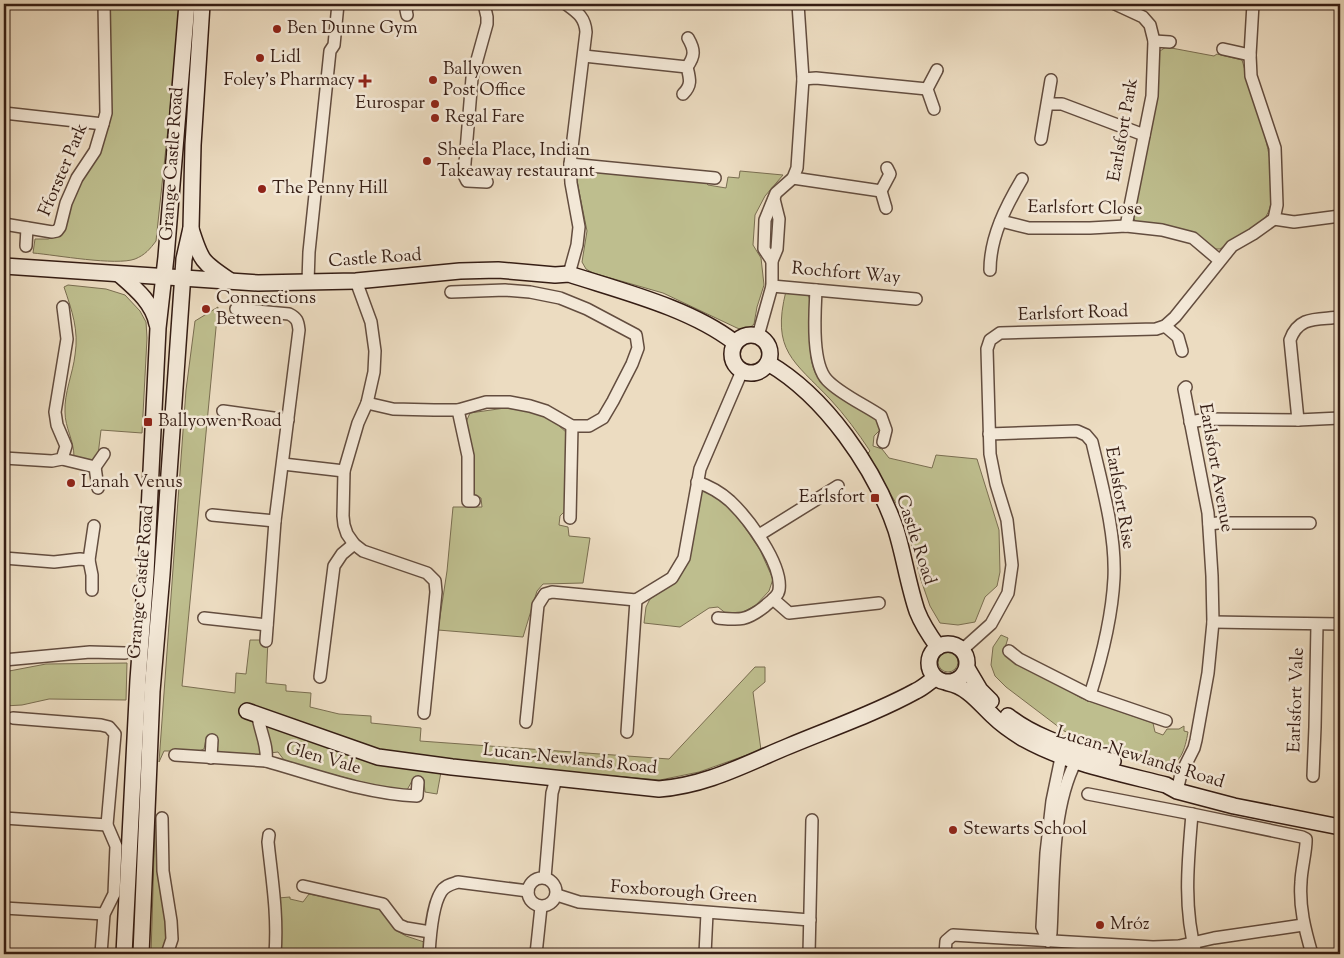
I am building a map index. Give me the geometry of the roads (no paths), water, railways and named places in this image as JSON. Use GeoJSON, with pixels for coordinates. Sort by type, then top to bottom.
{"type":"FeatureCollection","features":[{"type":"Feature","properties":{"kind":"street","name":"Fforster Park"},"geometry":{"type":"LineString","coordinates":[[4,224],[52,232],[57,231],[77,178],[95,151],[106,112],[104,4]]}},
{"type":"Feature","properties":{"kind":"street","name":"Grange Castle Road"},"geometry":{"type":"LineString","coordinates":[[124,954],[158,328],[187,4]]}},
{"type":"Feature","properties":{"kind":"street","name":"Grange Castle Road"},"geometry":{"type":"LineString","coordinates":[[141,954],[152,691],[184,259],[191,228],[193,145],[202,4]]}},
{"type":"Feature","properties":{"kind":"street"},"geometry":{"type":"LineString","coordinates":[[308,282],[309,252],[330,51],[334,45],[338,4]]}},
{"type":"Feature","properties":{"kind":"street"},"geometry":{"type":"LineString","coordinates":[[474,4],[483,4],[487,24],[472,78],[464,176],[467,181],[487,182]]}},
{"type":"Feature","properties":{"kind":"street"},"geometry":{"type":"LineString","coordinates":[[566,4],[578,12],[584,20],[586,32],[570,164],[571,184],[579,227],[569,274]]}},
{"type":"Feature","properties":{"kind":"street"},"geometry":{"type":"LineString","coordinates":[[758,336],[772,286],[772,261],[777,249],[780,219],[774,199],[776,193],[793,178],[797,168],[803,79],[798,4]]}},
{"type":"Feature","properties":{"kind":"street","name":"Earlsfort Park"},"geometry":{"type":"LineString","coordinates":[[1115,4],[1143,17],[1150,26],[1154,41],[1152,96],[1126,226]]}},
{"type":"Feature","properties":{"kind":"street"},"geometry":{"type":"LineString","coordinates":[[1182,352],[1178,337],[1165,326],[1175,317],[1232,246],[1274,219],[1277,205],[1274,148],[1252,76],[1250,55],[1253,4]]}},
{"type":"Feature","properties":{"kind":"street"},"geometry":{"type":"LineString","coordinates":[[683,94],[691,82],[687,67],[694,53],[694,48],[688,38]]}},
{"type":"Feature","properties":{"kind":"street"},"geometry":{"type":"LineString","coordinates":[[1154,41],[1170,42]]}},
{"type":"Feature","properties":{"kind":"street"},"geometry":{"type":"LineString","coordinates":[[1223,49],[1250,55]]}},
{"type":"Feature","properties":{"kind":"street"},"geometry":{"type":"LineString","coordinates":[[584,56],[687,67]]}},
{"type":"Feature","properties":{"kind":"street"},"geometry":{"type":"LineString","coordinates":[[934,109],[927,89],[937,70]]}},
{"type":"Feature","properties":{"kind":"street"},"geometry":{"type":"LineString","coordinates":[[803,79],[816,78],[927,89]]}},
{"type":"Feature","properties":{"kind":"street"},"geometry":{"type":"LineString","coordinates":[[1041,139],[1051,80]]}},
{"type":"Feature","properties":{"kind":"street"},"geometry":{"type":"LineString","coordinates":[[1048,104],[1062,104],[1144,135]]}},
{"type":"Feature","properties":{"kind":"street"},"geometry":{"type":"LineString","coordinates":[[4,113],[104,124]]}},
{"type":"Feature","properties":{"kind":"street"},"geometry":{"type":"LineString","coordinates":[[570,164],[715,178]]}},
{"type":"Feature","properties":{"kind":"street"},"geometry":{"type":"LineString","coordinates":[[886,208],[882,190],[890,174],[887,168]]}},
{"type":"Feature","properties":{"kind":"street"},"geometry":{"type":"LineString","coordinates":[[793,178],[882,190]]}},
{"type":"Feature","properties":{"kind":"street","name":"Earlsfort Close"},"geometry":{"type":"LineString","coordinates":[[990,270],[990,253],[1001,221],[1022,179]]}},
{"type":"Feature","properties":{"kind":"street"},"geometry":{"type":"LineString","coordinates":[[1274,219],[1294,222],[1340,216]]}},
{"type":"Feature","properties":{"kind":"street","name":"Earlsfort Close"},"geometry":{"type":"LineString","coordinates":[[1001,221],[1029,228],[1126,226],[1162,230],[1193,238],[1219,260]]}},
{"type":"Feature","properties":{"kind":"street"},"geometry":{"type":"LineString","coordinates":[[26,246],[28,228]]}},
{"type":"Feature","properties":{"kind":"street"},"geometry":{"type":"LineString","coordinates":[[191,228],[198,253],[206,265],[231,281]]}},
{"type":"Feature","properties":{"kind":"street","name":"Castle Road"},"geometry":{"type":"LineString","coordinates":[[4,266],[258,283],[356,281],[460,271],[498,270],[555,275],[569,274],[658,303],[696,320],[734,342]]}},
{"type":"Feature","properties":{"kind":"street"},"geometry":{"type":"LineString","coordinates":[[120,275],[138,291],[155,313],[158,328]]}},
{"type":"Feature","properties":{"kind":"street"},"geometry":{"type":"LineString","coordinates":[[356,281],[371,322],[375,351],[374,372],[367,403],[358,423],[344,471],[344,525],[354,544],[363,551],[427,574],[435,581],[436,592],[424,713]]}},
{"type":"Feature","properties":{"kind":"street","name":"Rochfort Way"},"geometry":{"type":"LineString","coordinates":[[772,286],[916,299]]}},
{"type":"Feature","properties":{"kind":"street"},"geometry":{"type":"LineString","coordinates":[[367,403],[403,410],[458,410],[486,402],[509,402],[546,411],[572,426],[589,426],[603,418],[632,364],[638,348],[636,335],[587,309],[560,298],[530,292],[505,290],[451,292]]}},
{"type":"Feature","properties":{"kind":"street"},"geometry":{"type":"LineString","coordinates":[[816,290],[816,354],[819,367],[825,378],[834,386],[881,416],[886,430],[883,442]]}},
{"type":"Feature","properties":{"kind":"street"},"geometry":{"type":"LineString","coordinates":[[62,459],[66,446],[57,425],[55,412],[67,338],[63,307]]}},
{"type":"Feature","properties":{"kind":"street"},"geometry":{"type":"LineString","coordinates":[[236,309],[289,314],[298,321],[299,330],[275,521],[266,641]]}},
{"type":"Feature","properties":{"kind":"street"},"geometry":{"type":"LineString","coordinates":[[1298,420],[1290,340],[1293,331],[1298,325],[1306,321],[1340,317]]}},
{"type":"Feature","properties":{"kind":"street","name":"Earlsfort Road"},"geometry":{"type":"LineString","coordinates":[[962,650],[991,624],[1008,593],[1012,565],[1007,520],[990,454],[987,349],[990,340],[1000,333],[1156,329],[1165,326]]}},
{"type":"Feature","properties":{"kind":"street"},"geometry":{"type":"LineString","coordinates":[[747,335],[763,338],[770,348],[768,363],[759,372],[742,371],[737,367],[732,356],[734,342],[747,335]]}},
{"type":"Feature","properties":{"kind":"street","name":"Castle Road"},"geometry":{"type":"LineString","coordinates":[[768,363],[783,372],[823,408],[844,434],[869,472],[886,505],[895,529],[917,611],[938,647]]}},
{"type":"Feature","properties":{"kind":"street"},"geometry":{"type":"LineString","coordinates":[[526,722],[538,605],[546,594],[552,592],[636,600],[672,578],[684,558],[700,469],[742,371]]}},
{"type":"Feature","properties":{"kind":"street","name":"Earlsfort Avenue"},"geometry":{"type":"LineString","coordinates":[[1178,787],[1181,774],[1196,740],[1208,673],[1212,622],[1209,524],[1184,388],[1186,387]]}},
{"type":"Feature","properties":{"kind":"street"},"geometry":{"type":"LineString","coordinates":[[458,410],[468,456],[468,501],[474,501]]}},
{"type":"Feature","properties":{"kind":"street"},"geometry":{"type":"LineString","coordinates":[[224,411],[288,420]]}},
{"type":"Feature","properties":{"kind":"street"},"geometry":{"type":"LineString","coordinates":[[1190,422],[1207,419],[1298,420],[1340,418]]}},
{"type":"Feature","properties":{"kind":"street"},"geometry":{"type":"LineString","coordinates":[[570,518],[572,426]]}},
{"type":"Feature","properties":{"kind":"street","name":"Earlsfort Rise"},"geometry":{"type":"LineString","coordinates":[[989,434],[1077,431],[1086,434],[1092,442],[1110,529],[1114,577],[1107,634],[1090,695]]}},
{"type":"Feature","properties":{"kind":"street"},"geometry":{"type":"LineString","coordinates":[[98,488],[95,467],[104,454]]}},
{"type":"Feature","properties":{"kind":"street"},"geometry":{"type":"LineString","coordinates":[[4,458],[52,461],[62,459],[95,467]]}},
{"type":"Feature","properties":{"kind":"street"},"geometry":{"type":"LineString","coordinates":[[283,464],[344,471]]}},
{"type":"Feature","properties":{"kind":"street"},"geometry":{"type":"LineString","coordinates":[[697,482],[718,492],[729,501],[759,535],[777,573],[779,591],[773,599],[748,618],[734,620],[718,618]]}},
{"type":"Feature","properties":{"kind":"street"},"geometry":{"type":"LineString","coordinates":[[759,535],[838,486]]}},
{"type":"Feature","properties":{"kind":"street"},"geometry":{"type":"LineString","coordinates":[[212,515],[275,521]]}},
{"type":"Feature","properties":{"kind":"street"},"geometry":{"type":"LineString","coordinates":[[1209,524],[1310,523]]}},
{"type":"Feature","properties":{"kind":"street"},"geometry":{"type":"LineString","coordinates":[[92,590],[89,560],[94,526]]}},
{"type":"Feature","properties":{"kind":"street"},"geometry":{"type":"LineString","coordinates":[[320,677],[334,566],[342,554],[354,544]]}},
{"type":"Feature","properties":{"kind":"street"},"geometry":{"type":"LineString","coordinates":[[4,558],[54,562],[80,559],[89,560]]}},
{"type":"Feature","properties":{"kind":"street"},"geometry":{"type":"LineString","coordinates":[[773,599],[789,613],[879,603]]}},
{"type":"Feature","properties":{"kind":"street"},"geometry":{"type":"LineString","coordinates":[[627,732],[636,600]]}},
{"type":"Feature","properties":{"kind":"street"},"geometry":{"type":"LineString","coordinates":[[204,618],[267,625]]}},
{"type":"Feature","properties":{"kind":"street"},"geometry":{"type":"LineString","coordinates":[[1212,622],[1340,624]]}},
{"type":"Feature","properties":{"kind":"street","name":"Earlsfort Vale"},"geometry":{"type":"LineString","coordinates":[[1313,776],[1317,625]]}},
{"type":"Feature","properties":{"kind":"street"},"geometry":{"type":"LineString","coordinates":[[942,680],[931,673],[929,664],[932,653],[944,644],[951,644],[962,650]]}},
{"type":"Feature","properties":{"kind":"street","name":"Lucan-Newlands Road"},"geometry":{"type":"LineString","coordinates":[[962,650],[967,658],[967,668],[980,690],[1016,722],[1052,741],[1076,761],[1166,785],[1340,820]]}},
{"type":"Feature","properties":{"kind":"street"},"geometry":{"type":"LineString","coordinates":[[1009,651],[1019,659],[1090,695],[1166,721]]}},
{"type":"Feature","properties":{"kind":"street"},"geometry":{"type":"LineString","coordinates":[[4,660],[90,652],[125,654]]}},
{"type":"Feature","properties":{"kind":"street","name":"Lucan-Newlands Road"},"geometry":{"type":"LineString","coordinates":[[253,713],[378,757],[556,779],[659,789],[679,787],[730,772],[756,759],[867,715],[942,680],[960,679],[967,668]]}},
{"type":"Feature","properties":{"kind":"street","name":"Lucan-Newlands Road"},"geometry":{"type":"LineString","coordinates":[[942,680],[958,685],[966,690],[995,718],[1023,738],[1043,749],[1063,750],[1268,814],[1340,827]]}},
{"type":"Feature","properties":{"kind":"street","name":"Glen Vale"},"geometry":{"type":"LineString","coordinates":[[253,713],[264,737],[266,761],[354,787],[417,796],[418,782]]}},
{"type":"Feature","properties":{"kind":"street"},"geometry":{"type":"LineString","coordinates":[[12,718],[101,725],[109,727],[115,734],[108,824],[116,846],[114,894],[104,914],[101,954]]}},
{"type":"Feature","properties":{"kind":"street"},"geometry":{"type":"LineString","coordinates":[[210,758],[212,740]]}},
{"type":"Feature","properties":{"kind":"street"},"geometry":{"type":"LineString","coordinates":[[1048,940],[1042,927],[1046,853],[1052,801],[1063,750]]}},
{"type":"Feature","properties":{"kind":"street"},"geometry":{"type":"LineString","coordinates":[[176,755],[266,761]]}},
{"type":"Feature","properties":{"kind":"street"},"geometry":{"type":"LineString","coordinates":[[1048,940],[1059,808],[1064,788],[1076,761]]}},
{"type":"Feature","properties":{"kind":"street"},"geometry":{"type":"LineString","coordinates":[[546,878],[552,792],[556,779]]}},
{"type":"Feature","properties":{"kind":"street"},"geometry":{"type":"LineString","coordinates":[[1088,794],[1302,837],[1306,840],[1301,884],[1303,925],[1312,954]]}},
{"type":"Feature","properties":{"kind":"street"},"geometry":{"type":"LineString","coordinates":[[1192,814],[1187,911],[1196,954]]}},
{"type":"Feature","properties":{"kind":"street"},"geometry":{"type":"LineString","coordinates":[[5,818],[108,824]]}},
{"type":"Feature","properties":{"kind":"street"},"geometry":{"type":"LineString","coordinates":[[162,818],[163,871],[172,922],[172,939],[167,954]]}},
{"type":"Feature","properties":{"kind":"street"},"geometry":{"type":"LineString","coordinates":[[809,954],[812,820]]}},
{"type":"Feature","properties":{"kind":"street"},"geometry":{"type":"LineString","coordinates":[[269,835],[269,850],[276,897],[277,933],[275,954]]}},
{"type":"Feature","properties":{"kind":"street"},"geometry":{"type":"LineString","coordinates":[[540,878],[546,878],[553,882],[557,895],[553,902],[541,907],[532,903],[528,891],[532,882],[540,878]]}},
{"type":"Feature","properties":{"kind":"street"},"geometry":{"type":"LineString","coordinates":[[428,954],[434,911],[441,891],[448,886],[458,882],[474,883],[528,891]]}},
{"type":"Feature","properties":{"kind":"street"},"geometry":{"type":"LineString","coordinates":[[304,886],[383,904],[399,925],[430,932]]}},
{"type":"Feature","properties":{"kind":"street","name":"Foxborough Green"},"geometry":{"type":"LineString","coordinates":[[557,895],[579,902],[810,920]]}},
{"type":"Feature","properties":{"kind":"street"},"geometry":{"type":"LineString","coordinates":[[536,954],[541,907]]}},
{"type":"Feature","properties":{"kind":"street"},"geometry":{"type":"LineString","coordinates":[[4,908],[104,914]]}},
{"type":"Feature","properties":{"kind":"street"},"geometry":{"type":"LineString","coordinates":[[705,954],[706,913]]}},
{"type":"Feature","properties":{"kind":"street"},"geometry":{"type":"LineString","coordinates":[[945,954],[946,941],[953,935],[1048,940],[1095,949],[1179,946],[1303,925]]}},
{"type":"Feature","properties":{"kind":"place","name":"Ben Dunne Gym"},"geometry":{"type":"Point","coordinates":[277,29]}},
{"type":"Feature","properties":{"kind":"place","name":"Lidl"},"geometry":{"type":"Point","coordinates":[260,58]}},
{"type":"Feature","properties":{"kind":"place","name":"Ballyowen Post Office"},"geometry":{"type":"Point","coordinates":[433,80]}},
{"type":"Feature","properties":{"kind":"place","name":"Foley's Pharmacy"},"geometry":{"type":"Point","coordinates":[365,81]}},
{"type":"Feature","properties":{"kind":"place","name":"Eurospar"},"geometry":{"type":"Point","coordinates":[435,104]}},
{"type":"Feature","properties":{"kind":"place","name":"Regal Fare"},"geometry":{"type":"Point","coordinates":[435,118]}},
{"type":"Feature","properties":{"kind":"place","name":"Sheela Place, Indian Takeaway restaurant"},"geometry":{"type":"Point","coordinates":[427,161]}},
{"type":"Feature","properties":{"kind":"place","name":"The Penny Hill"},"geometry":{"type":"Point","coordinates":[262,189]}},
{"type":"Feature","properties":{"kind":"place","name":"Connections Between"},"geometry":{"type":"Point","coordinates":[206,309]}},
{"type":"Feature","properties":{"kind":"place","name":"Ballyowen Road"},"geometry":{"type":"Point","coordinates":[148,422]}},
{"type":"Feature","properties":{"kind":"place","name":"Lanah Venus"},"geometry":{"type":"Point","coordinates":[71,483]}},
{"type":"Feature","properties":{"kind":"place","name":"Earlsfort"},"geometry":{"type":"Point","coordinates":[875,498]}},
{"type":"Feature","properties":{"kind":"place","name":"Stewarts School"},"geometry":{"type":"Point","coordinates":[953,830]}},
{"type":"Feature","properties":{"kind":"place","name":"Mróz"},"geometry":{"type":"Point","coordinates":[1100,925]}}]}
